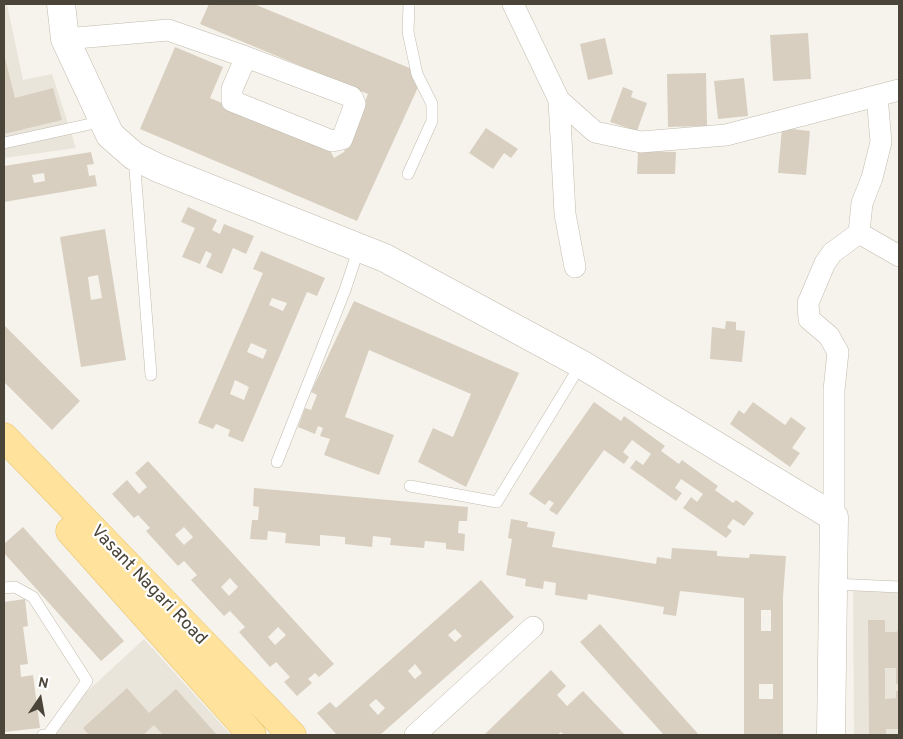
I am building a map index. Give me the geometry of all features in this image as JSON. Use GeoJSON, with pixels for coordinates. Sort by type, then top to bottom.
{"type":"FeatureCollection","features":[{"type":"Feature","properties":{"kind":"main road","name":"Vasant Nagari Road"},"geometry":{"type":"LineString","coordinates":[[4,437],[292,735]]}},
{"type":"Feature","properties":{"kind":"main road","name":"Vasant Nagari Road"},"geometry":{"type":"LineString","coordinates":[[4,462],[34,491],[252,735]]}},
{"type":"Feature","properties":{"kind":"street"},"geometry":{"type":"LineString","coordinates":[[62,4],[65,39],[110,135],[134,156],[158,168],[385,258],[581,364],[834,517]]}},
{"type":"Feature","properties":{"kind":"street"},"geometry":{"type":"LineString","coordinates":[[513,4],[559,100],[565,214],[576,267]]}},
{"type":"Feature","properties":{"kind":"street"},"geometry":{"type":"LineString","coordinates":[[65,39],[168,30],[246,57],[352,97],[355,104],[342,139],[332,141],[232,100],[230,94],[246,57]]}},
{"type":"Feature","properties":{"kind":"street"},"geometry":{"type":"LineString","coordinates":[[559,100],[595,132],[641,142],[726,134],[899,90]]}},
{"type":"Feature","properties":{"kind":"street"},"geometry":{"type":"LineString","coordinates":[[831,735],[834,584],[834,390],[838,352],[829,336],[809,319],[808,303],[825,263],[832,254],[860,233],[862,203],[872,178],[881,142],[877,96]]}},
{"type":"Feature","properties":{"kind":"street"},"geometry":{"type":"LineString","coordinates":[[860,233],[899,256]]}},
{"type":"Feature","properties":{"kind":"street"},"geometry":{"type":"LineString","coordinates":[[416,735],[533,627]]}},
{"type":"Feature","properties":{"kind":"lane"},"geometry":{"type":"LineString","coordinates":[[408,174],[432,121],[432,104],[418,74],[408,32],[409,4]]}},
{"type":"Feature","properties":{"kind":"lane"},"geometry":{"type":"LineString","coordinates":[[4,143],[104,121]]}},
{"type":"Feature","properties":{"kind":"lane"},"geometry":{"type":"LineString","coordinates":[[134,156],[151,375]]}},
{"type":"Feature","properties":{"kind":"lane"},"geometry":{"type":"LineString","coordinates":[[277,462],[360,248]]}},
{"type":"Feature","properties":{"kind":"lane"},"geometry":{"type":"LineString","coordinates":[[410,486],[497,502],[581,364]]}},
{"type":"Feature","properties":{"kind":"lane"},"geometry":{"type":"LineString","coordinates":[[834,584],[899,588]]}},
{"type":"Feature","properties":{"kind":"lane"},"geometry":{"type":"LineString","coordinates":[[4,588],[15,588],[33,597],[87,681],[48,735],[43,735]]}},
{"type":"Feature","properties":{"kind":"shaded area"},"geometry":{"type":"Polygon","coordinates":[[[4,4],[7,4],[23,80],[52,74],[76,148],[4,158],[4,4]]]}},
{"type":"Feature","properties":{"kind":"shaded area"},"geometry":{"type":"Polygon","coordinates":[[[853,589],[899,589],[899,735],[854,735],[853,589]]]}},
{"type":"Feature","properties":{"kind":"shaded area"},"geometry":{"type":"Polygon","coordinates":[[[144,639],[231,735],[40,735],[144,639]]]}},
{"type":"Feature","properties":{"kind":"building"},"geometry":{"type":"Polygon","coordinates":[[[209,4],[254,4],[412,69],[419,85],[357,221],[140,129],[175,47],[223,67],[210,98],[329,148],[334,158],[344,152],[368,94],[200,24],[209,4]]]}},
{"type":"Feature","properties":{"kind":"building"},"geometry":{"type":"Polygon","coordinates":[[[808,33],[811,79],[773,81],[770,35],[808,33]]]}},
{"type":"Feature","properties":{"kind":"building"},"geometry":{"type":"Polygon","coordinates":[[[605,38],[613,74],[588,80],[580,44],[605,38]]]}},
{"type":"Feature","properties":{"kind":"building"},"geometry":{"type":"Polygon","coordinates":[[[4,54],[15,98],[53,88],[62,120],[4,134],[4,54]]]}},
{"type":"Feature","properties":{"kind":"building"},"geometry":{"type":"Polygon","coordinates":[[[706,73],[707,126],[668,127],[667,74],[706,73]]]}},
{"type":"Feature","properties":{"kind":"building"},"geometry":{"type":"Polygon","coordinates":[[[744,78],[748,116],[718,119],[714,81],[744,78]]]}},
{"type":"Feature","properties":{"kind":"building"},"geometry":{"type":"Polygon","coordinates":[[[623,87],[633,91],[631,97],[647,103],[637,131],[610,122],[623,87]]]}},
{"type":"Feature","properties":{"kind":"building"},"geometry":{"type":"Polygon","coordinates":[[[486,128],[518,149],[511,158],[504,153],[493,169],[469,153],[486,128]]]}},
{"type":"Feature","properties":{"kind":"building"},"geometry":{"type":"Polygon","coordinates":[[[782,128],[810,131],[806,175],[778,173],[782,128]]]}},
{"type":"Feature","properties":{"kind":"building"},"geometry":{"type":"Polygon","coordinates":[[[638,151],[676,152],[675,174],[637,174],[638,151]]]}},
{"type":"Feature","properties":{"kind":"building"},"geometry":{"type":"Polygon","coordinates":[[[91,152],[94,164],[87,165],[89,176],[95,175],[97,186],[4,202],[4,166],[91,152]],[[44,173],[32,175],[34,183],[45,181],[44,173]]]}},
{"type":"Feature","properties":{"kind":"building"},"geometry":{"type":"Polygon","coordinates":[[[188,207],[217,220],[212,230],[220,234],[224,224],[254,236],[246,254],[233,248],[222,274],[206,267],[212,254],[206,251],[200,264],[182,257],[195,228],[181,222],[188,207]]]}},
{"type":"Feature","properties":{"kind":"building"},"geometry":{"type":"Polygon","coordinates":[[[105,229],[126,360],[81,367],[60,237],[105,229]],[[98,275],[88,277],[91,300],[102,298],[98,275]]]}},
{"type":"Feature","properties":{"kind":"building"},"geometry":{"type":"Polygon","coordinates":[[[261,251],[325,278],[317,296],[307,292],[243,442],[228,436],[230,430],[216,424],[213,429],[198,423],[263,273],[253,269],[261,251]],[[272,298],[269,305],[283,311],[287,303],[272,298]],[[251,343],[247,352],[263,359],[267,350],[251,343]],[[235,380],[230,394],[244,400],[249,387],[235,380]]]}},
{"type":"Feature","properties":{"kind":"building"},"geometry":{"type":"Polygon","coordinates":[[[354,301],[519,373],[466,487],[418,462],[433,428],[453,437],[471,394],[369,350],[345,417],[394,435],[379,475],[324,455],[330,439],[320,436],[323,428],[318,426],[315,434],[298,427],[305,408],[311,410],[317,395],[311,392],[354,301]]]}},
{"type":"Feature","properties":{"kind":"building"},"geometry":{"type":"Polygon","coordinates":[[[726,321],[736,322],[736,330],[745,331],[742,362],[710,359],[712,327],[725,329],[726,321]]]}},
{"type":"Feature","properties":{"kind":"building"},"geometry":{"type":"Polygon","coordinates":[[[4,325],[80,401],[52,430],[4,382],[4,325]]]}},
{"type":"Feature","properties":{"kind":"building"},"geometry":{"type":"Polygon","coordinates":[[[594,402],[621,421],[624,416],[665,446],[661,451],[679,464],[682,460],[718,486],[715,490],[733,503],[736,500],[754,513],[744,526],[733,519],[727,527],[732,531],[726,538],[683,508],[691,497],[697,502],[703,494],[681,479],[675,488],[682,493],[676,501],[630,468],[636,460],[643,465],[651,454],[632,440],[623,452],[629,457],[624,464],[604,450],[557,515],[549,510],[554,503],[549,500],[545,505],[529,494],[594,402]]]}},
{"type":"Feature","properties":{"kind":"building"},"geometry":{"type":"Polygon","coordinates":[[[753,402],[785,425],[791,417],[806,428],[792,448],[800,453],[790,467],[730,424],[739,410],[744,414],[753,402]]]}},
{"type":"Feature","properties":{"kind":"building"},"geometry":{"type":"Polygon","coordinates":[[[148,461],[334,664],[319,677],[315,673],[308,679],[312,683],[297,696],[284,682],[290,677],[276,662],[270,667],[239,632],[245,627],[230,611],[224,616],[191,580],[197,575],[184,561],[178,566],[146,531],[150,528],[138,515],[134,518],[112,494],[127,480],[139,494],[147,487],[135,473],[148,461]],[[184,527],[175,535],[184,545],[193,537],[184,527]],[[230,578],[221,587],[229,596],[238,587],[230,578]],[[278,627],[268,637],[275,645],[286,635],[278,627]]]}},
{"type":"Feature","properties":{"kind":"building"},"geometry":{"type":"Polygon","coordinates":[[[254,488],[468,507],[467,521],[459,521],[458,533],[465,534],[464,551],[446,549],[446,543],[425,541],[424,548],[390,545],[391,538],[373,536],[372,547],[345,544],[345,537],[320,535],[320,546],[285,543],[286,533],[268,531],[267,540],[250,539],[252,520],[258,520],[259,507],[253,506],[254,488]]]}},
{"type":"Feature","properties":{"kind":"building"},"geometry":{"type":"Polygon","coordinates":[[[511,519],[528,522],[527,527],[555,532],[552,547],[656,564],[657,557],[671,559],[672,548],[717,551],[717,556],[749,558],[750,554],[786,556],[783,597],[783,735],[744,735],[744,598],[680,591],[676,616],[663,614],[664,607],[588,594],[587,600],[555,595],[556,583],[544,581],[543,589],[525,586],[526,579],[506,575],[512,539],[508,538],[511,519]],[[761,610],[761,631],[771,631],[771,610],[761,610]],[[759,684],[759,699],[773,699],[773,684],[759,684]]]}},
{"type":"Feature","properties":{"kind":"building"},"geometry":{"type":"Polygon","coordinates":[[[23,527],[124,641],[101,661],[4,553],[4,544],[23,527]]]}},
{"type":"Feature","properties":{"kind":"building"},"geometry":{"type":"Polygon","coordinates":[[[481,580],[514,617],[380,735],[337,735],[317,713],[330,702],[336,708],[481,580]],[[455,629],[448,635],[455,642],[462,636],[455,629]],[[415,664],[408,671],[415,679],[422,673],[415,664]],[[376,699],[369,705],[378,715],[385,708],[376,699]]]}},
{"type":"Feature","properties":{"kind":"building"},"geometry":{"type":"Polygon","coordinates":[[[25,599],[28,626],[23,627],[28,664],[20,665],[21,677],[33,675],[40,728],[4,732],[4,602],[25,599]]]}},
{"type":"Feature","properties":{"kind":"building"},"geometry":{"type":"Polygon","coordinates":[[[868,620],[885,620],[885,632],[897,632],[899,626],[899,684],[896,684],[896,668],[885,668],[885,699],[896,698],[896,691],[899,691],[899,729],[886,729],[886,735],[869,735],[868,620]]]}},
{"type":"Feature","properties":{"kind":"building"},"geometry":{"type":"Polygon","coordinates":[[[600,624],[699,735],[664,735],[580,642],[600,624]]]}},
{"type":"Feature","properties":{"kind":"building"},"geometry":{"type":"Polygon","coordinates":[[[551,670],[566,686],[557,695],[567,706],[583,691],[625,735],[564,735],[561,732],[557,735],[484,735],[551,670]]]}},
{"type":"Feature","properties":{"kind":"building"},"geometry":{"type":"Polygon","coordinates":[[[127,688],[149,713],[176,689],[217,735],[163,735],[154,725],[143,735],[89,735],[83,728],[127,688]]]}}]}
